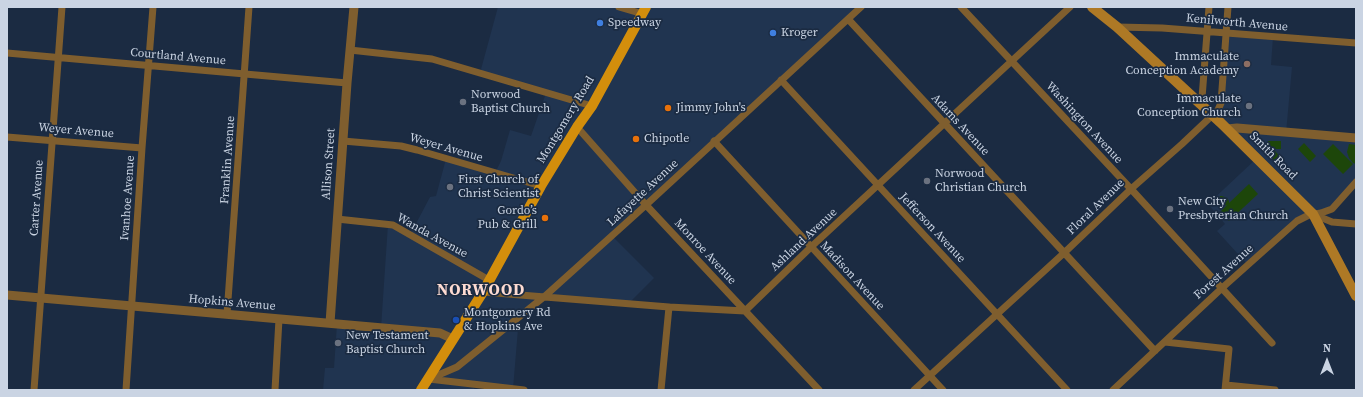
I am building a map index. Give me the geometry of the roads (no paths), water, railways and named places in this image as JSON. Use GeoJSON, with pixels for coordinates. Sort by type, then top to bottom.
{"type":"FeatureCollection","features":[{"type":"Feature","properties":{"kind":"main road","name":"Smith Road"},"geometry":{"type":"LineString","coordinates":[[1092,7],[1117,27],[1227,129],[1313,214],[1356,296]]}},
{"type":"Feature","properties":{"kind":"main road","name":"Montgomery Road"},"geometry":{"type":"LineString","coordinates":[[422,390],[483,292],[541,186],[577,127],[592,106],[644,10]]}},
{"type":"Feature","properties":{"kind":"street","name":"Carter Avenue"},"geometry":{"type":"LineString","coordinates":[[34,390],[62,7]]}},
{"type":"Feature","properties":{"kind":"street","name":"Ivanhoe Avenue"},"geometry":{"type":"LineString","coordinates":[[126,390],[153,7]]}},
{"type":"Feature","properties":{"kind":"street","name":"Franklin Avenue"},"geometry":{"type":"LineString","coordinates":[[227,314],[249,7]]}},
{"type":"Feature","properties":{"kind":"street","name":"Allison Street"},"geometry":{"type":"LineString","coordinates":[[330,323],[347,82],[354,7]]}},
{"type":"Feature","properties":{"kind":"street"},"geometry":{"type":"LineString","coordinates":[[619,7],[644,10]]}},
{"type":"Feature","properties":{"kind":"street","name":"Lafayette Avenue"},"geometry":{"type":"LineString","coordinates":[[429,379],[457,367],[545,296],[861,7]]}},
{"type":"Feature","properties":{"kind":"street","name":"Washington Avenue"},"geometry":{"type":"LineString","coordinates":[[961,7],[1272,343]]}},
{"type":"Feature","properties":{"kind":"street","name":"Ashland Avenue"},"geometry":{"type":"LineString","coordinates":[[745,311],[1070,7]]}},
{"type":"Feature","properties":{"kind":"street"},"geometry":{"type":"LineString","coordinates":[[1198,102],[1202,98],[1209,7]]}},
{"type":"Feature","properties":{"kind":"street","name":"Floral Avenue"},"geometry":{"type":"LineString","coordinates":[[914,390],[1218,110],[1221,103],[1228,7]]}},
{"type":"Feature","properties":{"kind":"street","name":"Adams Avenue"},"geometry":{"type":"LineString","coordinates":[[848,19],[1155,350]]}},
{"type":"Feature","properties":{"kind":"street","name":"Kenilworth Avenue"},"geometry":{"type":"LineString","coordinates":[[1117,27],[1162,28],[1356,44]]}},
{"type":"Feature","properties":{"kind":"street"},"geometry":{"type":"LineString","coordinates":[[350,50],[432,58],[592,106]]}},
{"type":"Feature","properties":{"kind":"street","name":"Courtland Avenue"},"geometry":{"type":"LineString","coordinates":[[7,53],[347,82]]}},
{"type":"Feature","properties":{"kind":"street","name":"Jefferson Avenue"},"geometry":{"type":"LineString","coordinates":[[781,80],[1067,390]]}},
{"type":"Feature","properties":{"kind":"street","name":"Monroe Avenue"},"geometry":{"type":"LineString","coordinates":[[577,127],[646,205],[819,390]]}},
{"type":"Feature","properties":{"kind":"street"},"geometry":{"type":"LineString","coordinates":[[1227,129],[1237,128],[1356,138]]}},
{"type":"Feature","properties":{"kind":"street","name":"Weyer Avenue"},"geometry":{"type":"LineString","coordinates":[[7,137],[142,148]]}},
{"type":"Feature","properties":{"kind":"street","name":"Weyer Avenue"},"geometry":{"type":"LineString","coordinates":[[343,141],[401,146],[541,186]]}},
{"type":"Feature","properties":{"kind":"street","name":"Madison Avenue"},"geometry":{"type":"LineString","coordinates":[[714,142],[943,390]]}},
{"type":"Feature","properties":{"kind":"street","name":"Forest Avenue"},"geometry":{"type":"LineString","coordinates":[[1112,390],[1297,221],[1303,217],[1332,209],[1356,182]]}},
{"type":"Feature","properties":{"kind":"street"},"geometry":{"type":"LineString","coordinates":[[1313,214],[1332,222],[1356,224]]}},
{"type":"Feature","properties":{"kind":"street","name":"Wanda Avenue"},"geometry":{"type":"LineString","coordinates":[[337,219],[393,225],[489,280]]}},
{"type":"Feature","properties":{"kind":"street"},"geometry":{"type":"LineString","coordinates":[[483,292],[669,307],[745,311]]}},
{"type":"Feature","properties":{"kind":"street","name":"Hopkins Avenue"},"geometry":{"type":"LineString","coordinates":[[7,295],[440,333],[453,339]]}},
{"type":"Feature","properties":{"kind":"street"},"geometry":{"type":"LineString","coordinates":[[661,390],[669,307]]}},
{"type":"Feature","properties":{"kind":"street"},"geometry":{"type":"LineString","coordinates":[[275,390],[279,319]]}},
{"type":"Feature","properties":{"kind":"street"},"geometry":{"type":"LineString","coordinates":[[1165,342],[1229,349],[1225,388],[1275,390]]}},
{"type":"Feature","properties":{"kind":"street"},"geometry":{"type":"LineString","coordinates":[[429,379],[524,390]]}},
{"type":"Feature","properties":{"kind":"place","name":"Speedway"},"geometry":{"type":"Point","coordinates":[600,23]}},
{"type":"Feature","properties":{"kind":"place","name":"Kroger"},"geometry":{"type":"Point","coordinates":[773,33]}},
{"type":"Feature","properties":{"kind":"place","name":"Immaculate Conception Academy"},"geometry":{"type":"Point","coordinates":[1247,64]}},
{"type":"Feature","properties":{"kind":"place","name":"Norwood Baptist Church"},"geometry":{"type":"Point","coordinates":[463,102]}},
{"type":"Feature","properties":{"kind":"place","name":"Immaculate Conception Church"},"geometry":{"type":"Point","coordinates":[1249,106]}},
{"type":"Feature","properties":{"kind":"place","name":"Jimmy John's"},"geometry":{"type":"Point","coordinates":[668,108]}},
{"type":"Feature","properties":{"kind":"place","name":"Chipotle"},"geometry":{"type":"Point","coordinates":[636,139]}},
{"type":"Feature","properties":{"kind":"place","name":"Norwood Christian Church"},"geometry":{"type":"Point","coordinates":[927,181]}},
{"type":"Feature","properties":{"kind":"place","name":"First Church of Christ Scientist"},"geometry":{"type":"Point","coordinates":[450,187]}},
{"type":"Feature","properties":{"kind":"place","name":"New City Presbyterian Church"},"geometry":{"type":"Point","coordinates":[1170,209]}},
{"type":"Feature","properties":{"kind":"place","name":"Gordo’s Pub & Grill"},"geometry":{"type":"Point","coordinates":[545,218]}},
{"type":"Feature","properties":{"kind":"place","name":"Montgomery Rd & Hopkins Ave"},"geometry":{"type":"Point","coordinates":[456,320]}},
{"type":"Feature","properties":{"kind":"place","name":"New Testament Baptist Church"},"geometry":{"type":"Point","coordinates":[338,343]}},
{"type":"Feature","properties":{"kind":"district","name":"NORWOOD"},"geometry":{"type":"Point","coordinates":[481,291]}}]}
